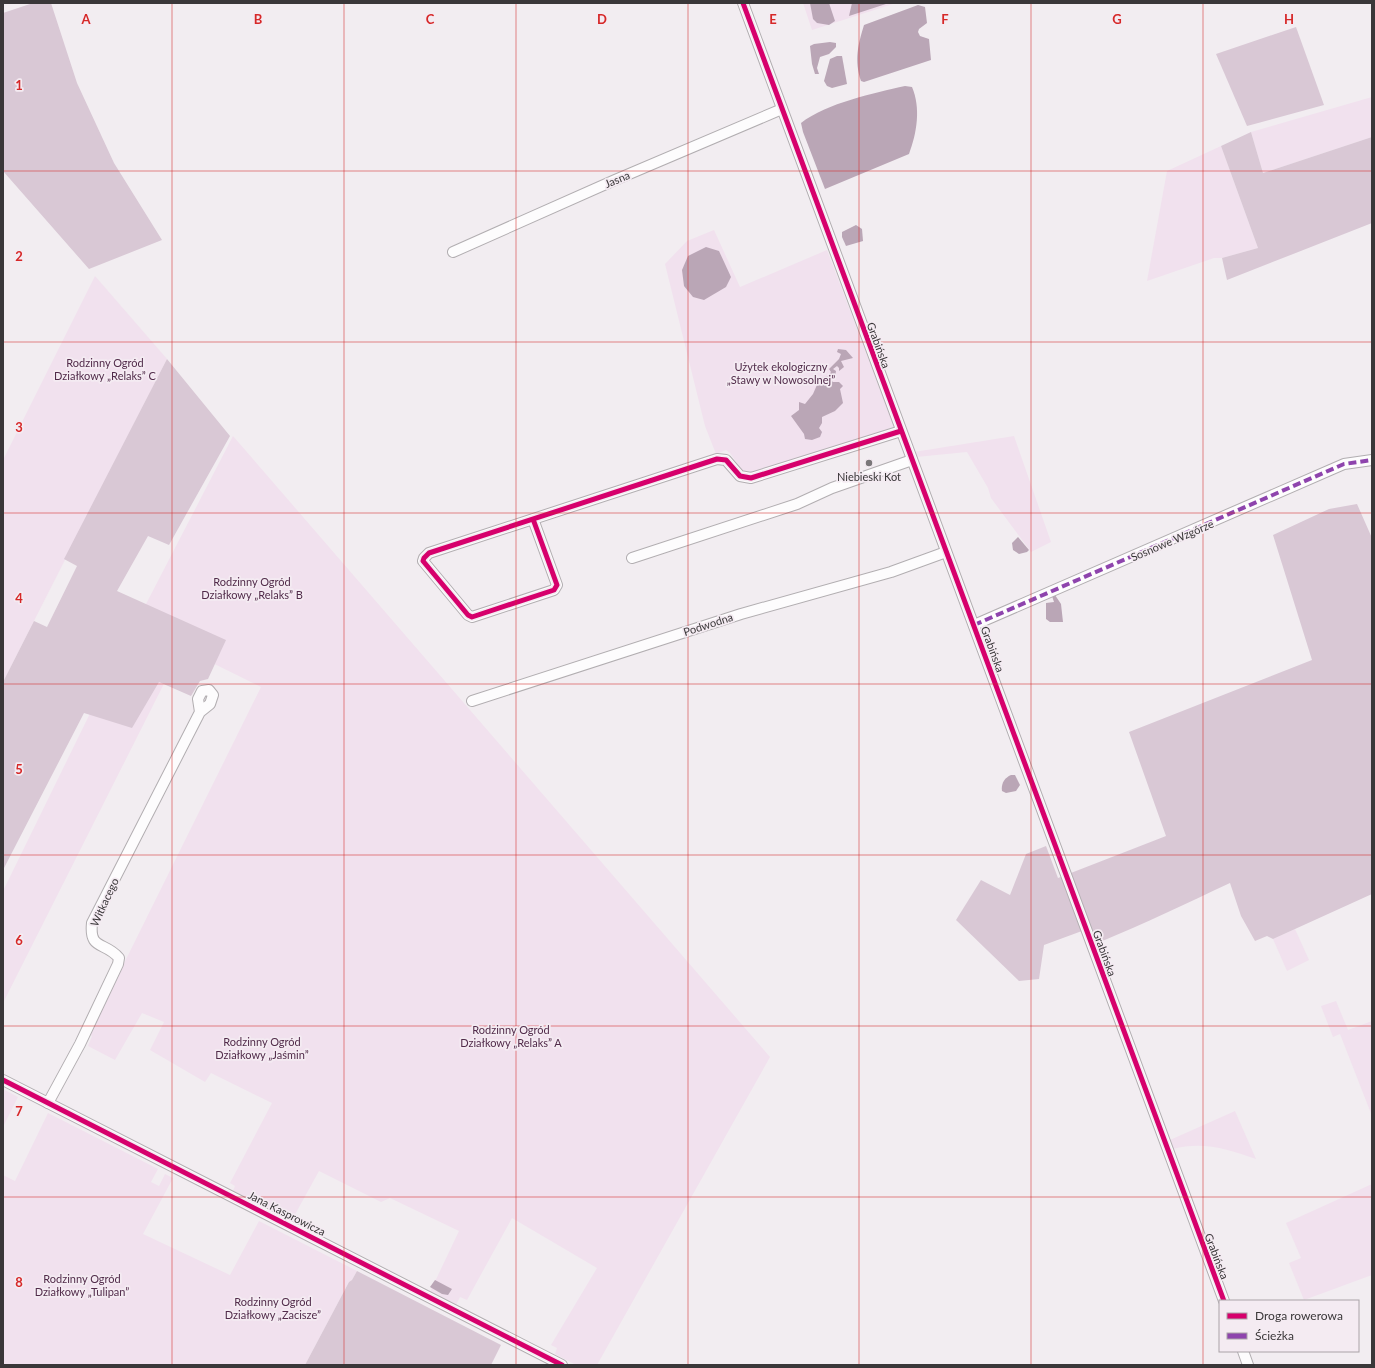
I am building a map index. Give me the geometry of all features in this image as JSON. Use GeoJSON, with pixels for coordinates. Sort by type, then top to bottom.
{"type":"FeatureCollection","features":[{"type":"Feature","properties":{"kind":"street","name":"Grabińska"},"geometry":{"type":"LineString","coordinates":[[743,3],[1224,1300]]}},
{"type":"Feature","properties":{"kind":"street","name":"Jasna"},"geometry":{"type":"LineString","coordinates":[[453,252],[615,180],[782,109]]}},
{"type":"Feature","properties":{"kind":"street"},"geometry":{"type":"LineString","coordinates":[[533,520],[557,585],[554,590],[472,617],[468,615],[423,561],[429,553],[717,459],[726,460],[740,476],[751,478],[901,431]]}},
{"type":"Feature","properties":{"kind":"street"},"geometry":{"type":"LineString","coordinates":[[632,558],[797,504],[832,488],[912,460]]}},
{"type":"Feature","properties":{"kind":"street","name":"Sosnowe Wzgórze"},"geometry":{"type":"LineString","coordinates":[[974,625],[1344,464],[1372,460]]}},
{"type":"Feature","properties":{"kind":"street","name":"Podwodna"},"geometry":{"type":"LineString","coordinates":[[472,701],[741,614],[891,572],[946,552]]}},
{"type":"Feature","properties":{"kind":"street","name":"Witkacego"},"geometry":{"type":"LineString","coordinates":[[48,1102],[80,1044],[118,964],[119,958],[116,954],[93,940],[91,934],[92,923],[200,712]]}},
{"type":"Feature","properties":{"kind":"street","name":"Jana Kasprowicza"},"geometry":{"type":"LineString","coordinates":[[3,1080],[562,1365]]}},
{"type":"Feature","properties":{"kind":"street"},"geometry":{"type":"LineString","coordinates":[[1243,1352],[1248,1365]]}},
{"type":"Feature","properties":{"kind":"green space"},"geometry":{"type":"Polygon","coordinates":[[[803,3],[896,3],[812,30],[803,3]]]}},
{"type":"Feature","properties":{"kind":"green space"},"geometry":{"type":"Polygon","coordinates":[[[1372,97],[1372,137],[1263,173],[1251,132],[1372,97]]]}},
{"type":"Feature","properties":{"kind":"green space"},"geometry":{"type":"Polygon","coordinates":[[[1221,146],[1258,248],[1222,258],[1214,258],[1147,281],[1167,171],[1221,146]]]}},
{"type":"Feature","properties":{"kind":"green space","name":"Użytek ekologiczny „Stawy w Nowosolnej”"},"geometry":{"type":"Polygon","coordinates":[[[714,230],[740,287],[827,250],[895,429],[754,475],[743,472],[730,453],[726,450],[716,454],[705,426],[665,264],[687,241],[714,230]]]}},
{"type":"Feature","properties":{"kind":"green space","name":"Rodzinny Ogród Działkowy „Relaks” C"},"geometry":{"type":"Polygon","coordinates":[[[95,276],[167,359],[3,682],[3,460],[95,276]]]}},
{"type":"Feature","properties":{"kind":"green space"},"geometry":{"type":"Polygon","coordinates":[[[233,436],[770,1057],[597,1365],[576,1365],[555,1354],[557,1348],[551,1345],[597,1268],[512,1218],[467,1300],[460,1297],[456,1305],[430,1292],[459,1231],[390,1198],[381,1202],[319,1171],[292,1220],[233,1191],[235,1186],[230,1183],[272,1103],[211,1073],[205,1082],[150,1050],[164,1022],[142,1013],[115,1060],[88,1046],[92,1036],[89,1034],[261,687],[182,648],[3,1003],[3,891],[102,689],[233,436]]]}},
{"type":"Feature","properties":{"kind":"green space"},"geometry":{"type":"Polygon","coordinates":[[[1014,436],[1051,542],[1031,552],[991,498],[988,488],[967,452],[916,457],[914,452],[1014,436]]]}},
{"type":"Feature","properties":{"kind":"green space"},"geometry":{"type":"Polygon","coordinates":[[[1295,929],[1309,960],[1287,971],[1273,939],[1295,929]]]}},
{"type":"Feature","properties":{"kind":"green space"},"geometry":{"type":"Polygon","coordinates":[[[1336,1001],[1348,1030],[1372,1021],[1372,1116],[1340,1034],[1333,1037],[1321,1006],[1336,1001]]]}},
{"type":"Feature","properties":{"kind":"green space"},"geometry":{"type":"Polygon","coordinates":[[[3,1089],[18,1097],[3,1127],[3,1089]]]}},
{"type":"Feature","properties":{"kind":"green space"},"geometry":{"type":"Polygon","coordinates":[[[1235,1111],[1256,1159],[1215,1147],[1194,1146],[1173,1149],[1170,1140],[1235,1111]]]}},
{"type":"Feature","properties":{"kind":"green space"},"geometry":{"type":"Polygon","coordinates":[[[48,1113],[158,1169],[151,1182],[159,1186],[165,1174],[173,1178],[143,1234],[230,1275],[259,1221],[357,1271],[352,1280],[349,1282],[305,1365],[3,1365],[3,1175],[15,1181],[48,1113]]]}},
{"type":"Feature","properties":{"kind":"green space"},"geometry":{"type":"Polygon","coordinates":[[[1372,1184],[1372,1275],[1304,1300],[1289,1263],[1301,1258],[1286,1223],[1372,1184]]]}},
{"type":"Feature","properties":{"kind":"shaded area"},"geometry":{"type":"Polygon","coordinates":[[[33,3],[51,3],[77,83],[114,163],[162,240],[89,269],[3,171],[3,13],[33,3]]]}},
{"type":"Feature","properties":{"kind":"shaded area"},"geometry":{"type":"Polygon","coordinates":[[[810,3],[829,3],[835,21],[829,25],[817,23],[813,19],[810,3]]]}},
{"type":"Feature","properties":{"kind":"shaded area"},"geometry":{"type":"Polygon","coordinates":[[[852,3],[889,3],[849,16],[852,3]]]}},
{"type":"Feature","properties":{"kind":"shaded area"},"geometry":{"type":"Polygon","coordinates":[[[918,5],[925,7],[927,23],[919,29],[918,32],[920,36],[929,39],[931,60],[864,82],[861,81],[857,59],[864,25],[918,5]]]}},
{"type":"Feature","properties":{"kind":"shaded area"},"geometry":{"type":"Polygon","coordinates":[[[1296,27],[1324,105],[1247,126],[1216,54],[1296,27]]]}},
{"type":"Feature","properties":{"kind":"shaded area"},"geometry":{"type":"Polygon","coordinates":[[[830,42],[836,43],[836,47],[829,54],[820,57],[817,68],[819,74],[815,74],[810,46],[830,42]]]}},
{"type":"Feature","properties":{"kind":"shaded area"},"geometry":{"type":"Polygon","coordinates":[[[837,56],[842,56],[847,84],[832,88],[827,86],[824,81],[830,59],[837,56]]]}},
{"type":"Feature","properties":{"kind":"shaded area"},"geometry":{"type":"Polygon","coordinates":[[[905,86],[912,87],[915,95],[917,112],[916,129],[909,154],[825,189],[801,123],[837,104],[905,86]]]}},
{"type":"Feature","properties":{"kind":"shaded area"},"geometry":{"type":"Polygon","coordinates":[[[1251,132],[1263,173],[1372,137],[1372,223],[1227,280],[1222,258],[1258,248],[1221,146],[1251,132]]]}},
{"type":"Feature","properties":{"kind":"shaded area"},"geometry":{"type":"Polygon","coordinates":[[[856,225],[862,229],[863,241],[846,246],[842,237],[842,232],[856,225]]]}},
{"type":"Feature","properties":{"kind":"shaded area"},"geometry":{"type":"Polygon","coordinates":[[[706,247],[719,251],[731,277],[726,287],[704,300],[693,297],[684,286],[682,270],[688,256],[706,247]]]}},
{"type":"Feature","properties":{"kind":"shaded area"},"geometry":{"type":"Polygon","coordinates":[[[838,349],[846,350],[853,358],[841,361],[844,367],[839,371],[837,366],[833,369],[836,371],[835,377],[829,379],[833,382],[839,382],[843,386],[840,389],[843,403],[835,411],[822,417],[822,423],[819,428],[822,432],[820,437],[812,440],[805,439],[804,434],[791,416],[799,410],[799,402],[805,404],[813,394],[820,378],[828,376],[831,372],[829,369],[839,359],[841,354],[837,352],[838,349]]]}},
{"type":"Feature","properties":{"kind":"shaded area"},"geometry":{"type":"Polygon","coordinates":[[[167,359],[230,436],[169,545],[148,536],[117,591],[226,640],[208,679],[200,681],[191,696],[159,682],[132,728],[84,713],[3,870],[3,682],[34,621],[47,627],[77,566],[64,559],[167,359]]]}},
{"type":"Feature","properties":{"kind":"shaded area"},"geometry":{"type":"Polygon","coordinates":[[[1357,504],[1372,538],[1372,894],[1273,939],[1267,936],[1255,941],[1241,916],[1230,883],[1100,942],[1090,928],[1044,945],[1039,979],[1019,981],[956,920],[981,880],[1010,895],[1026,854],[1046,846],[1058,878],[1166,836],[1129,732],[1312,660],[1273,535],[1329,509],[1357,504]]]}},
{"type":"Feature","properties":{"kind":"shaded area"},"geometry":{"type":"Polygon","coordinates":[[[1018,537],[1029,550],[1027,552],[1019,554],[1013,550],[1012,543],[1018,537]]]}},
{"type":"Feature","properties":{"kind":"shaded area"},"geometry":{"type":"Polygon","coordinates":[[[1055,595],[1061,604],[1063,622],[1050,622],[1046,619],[1046,603],[1054,602],[1052,596],[1055,595]]]}},
{"type":"Feature","properties":{"kind":"shaded area"},"geometry":{"type":"Polygon","coordinates":[[[1011,775],[1015,775],[1020,785],[1016,791],[1006,793],[1002,791],[1002,786],[1006,778],[1011,775]]]}},
{"type":"Feature","properties":{"kind":"shaded area"},"geometry":{"type":"Polygon","coordinates":[[[357,1271],[501,1345],[491,1365],[305,1365],[349,1282],[352,1280],[357,1271]]]}},
{"type":"Feature","properties":{"kind":"shaded area"},"geometry":{"type":"Polygon","coordinates":[[[435,1280],[452,1289],[448,1295],[442,1294],[430,1287],[435,1280]]]}},
{"type":"Feature","properties":{"kind":"marked path"},"geometry":{"type":"LineString","coordinates":[[974,625],[1344,464],[1372,460]]}},
{"type":"Feature","properties":{"kind":"cycle path"},"geometry":{"type":"LineString","coordinates":[[743,3],[1224,1300]]}},
{"type":"Feature","properties":{"kind":"cycle path"},"geometry":{"type":"LineString","coordinates":[[533,519],[557,585],[554,590],[472,617],[468,615],[423,561],[429,553],[717,459],[726,460],[740,476],[751,478],[901,431]]}},
{"type":"Feature","properties":{"kind":"cycle path"},"geometry":{"type":"LineString","coordinates":[[3,1080],[562,1365]]}},
{"type":"Feature","properties":{"kind":"place","name":"Niebieski Kot"},"geometry":{"type":"Point","coordinates":[869,463]}},
{"type":"Feature","properties":{"kind":"park label","name":"Rodzinny Ogród Działkowy „Relaks” B"},"geometry":{"type":"Point","coordinates":[252,587]}},
{"type":"Feature","properties":{"kind":"park label","name":"Rodzinny Ogród Działkowy „Relaks” A"},"geometry":{"type":"Point","coordinates":[511,1035]}},
{"type":"Feature","properties":{"kind":"park label","name":"Rodzinny Ogród Działkowy „Jaśmin”"},"geometry":{"type":"Point","coordinates":[262,1047]}},
{"type":"Feature","properties":{"kind":"park label","name":"Rodzinny Ogród Działkowy „Tulipan”"},"geometry":{"type":"Point","coordinates":[82,1284]}},
{"type":"Feature","properties":{"kind":"park label","name":"Rodzinny Ogród Działkowy „Zacisze”"},"geometry":{"type":"Point","coordinates":[273,1307]}}]}
